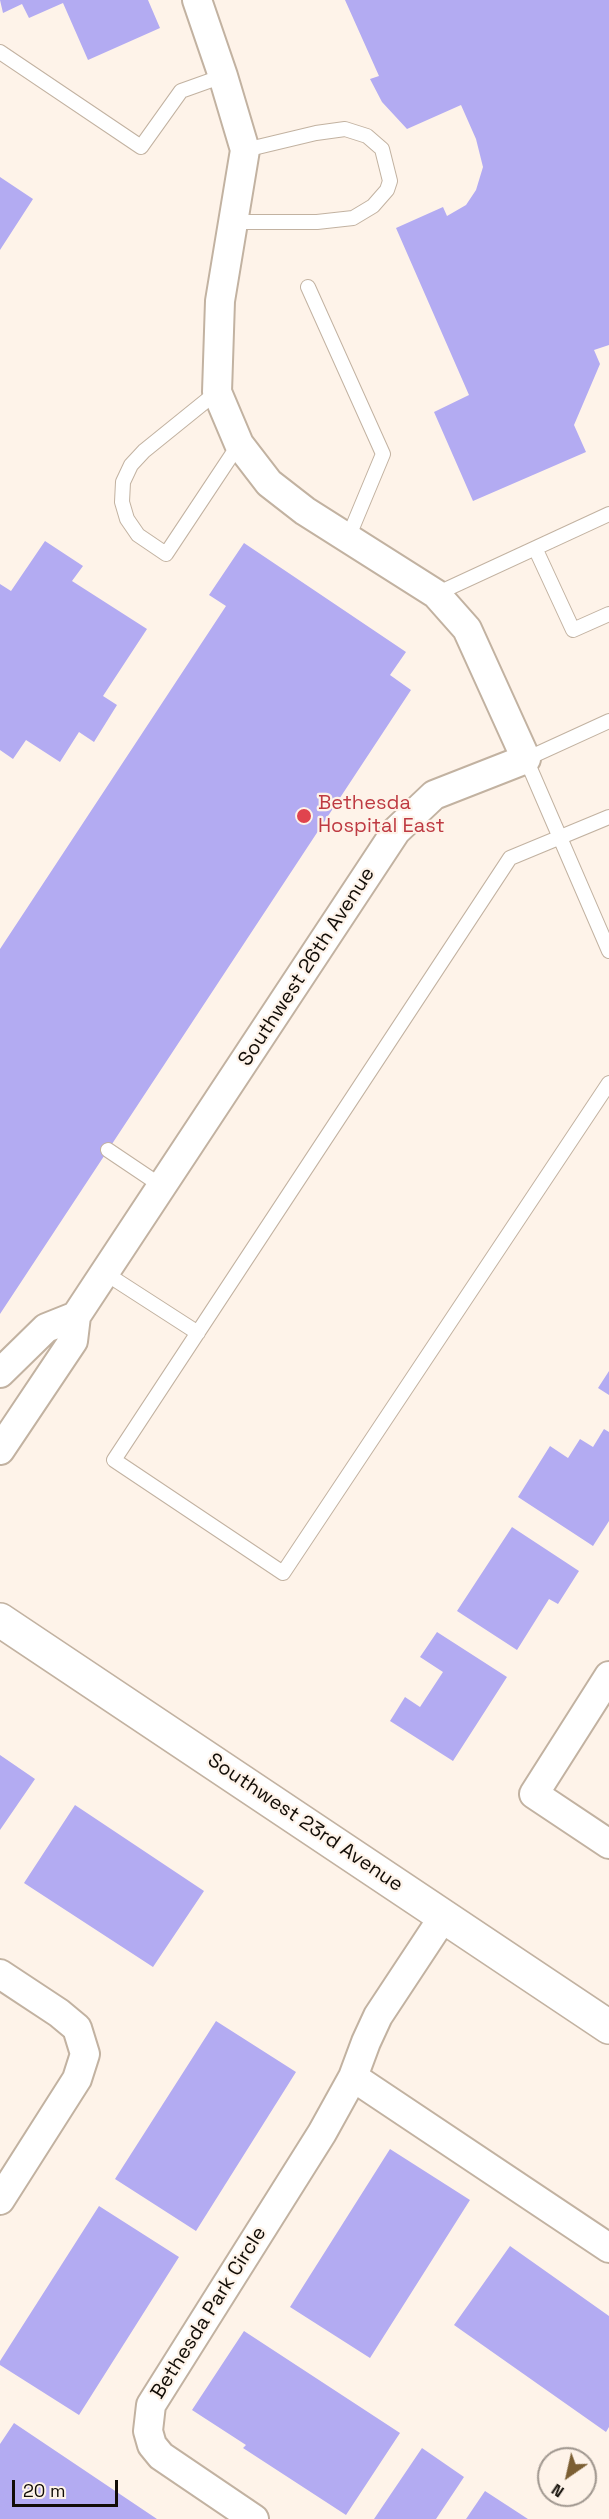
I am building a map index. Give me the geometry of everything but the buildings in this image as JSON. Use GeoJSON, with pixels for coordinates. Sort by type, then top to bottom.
{"type":"FeatureCollection","features":[{"type":"Feature","properties":{"kind":"street"},"geometry":{"type":"LineString","coordinates":[[197,0],[245,150],[220,300],[217,392],[239,444],[269,483],[305,511],[436,594],[467,629],[526,759]]}},
{"type":"Feature","properties":{"kind":"street","name":"Southwest 26th Avenue"},"geometry":{"type":"LineString","coordinates":[[0,1450],[73,1341],[76,1316],[396,831],[434,795],[526,759]]}},
{"type":"Feature","properties":{"kind":"street"},"geometry":{"type":"LineString","coordinates":[[0,1373],[46,1328],[76,1316]]}},
{"type":"Feature","properties":{"kind":"street","name":"Southwest 23rd Avenue"},"geometry":{"type":"LineString","coordinates":[[0,1620],[609,2027]]}},
{"type":"Feature","properties":{"kind":"street"},"geometry":{"type":"LineString","coordinates":[[609,1676],[534,1794],[609,1844]]}},
{"type":"Feature","properties":{"kind":"street","name":"Bethesda Park Circle"},"geometry":{"type":"LineString","coordinates":[[254,2519],[161,2456],[152,2445],[148,2431],[151,2405],[322,2133],[353,2077],[378,2016],[444,1916]]}},
{"type":"Feature","properties":{"kind":"street"},"geometry":{"type":"LineString","coordinates":[[0,1974],[59,2013],[77,2028],[84,2054],[76,2079],[0,2200]]}},
{"type":"Feature","properties":{"kind":"street"},"geometry":{"type":"LineString","coordinates":[[353,2077],[609,2248]]}},
{"type":"Feature","properties":{"kind":"lane"},"geometry":{"type":"LineString","coordinates":[[0,52],[141,147],[181,91],[223,76]]}},
{"type":"Feature","properties":{"kind":"lane"},"geometry":{"type":"LineString","coordinates":[[233,222],[316,222],[353,218],[373,206],[387,190],[390,181],[382,149],[367,136],[345,129],[316,133],[245,150]]}},
{"type":"Feature","properties":{"kind":"lane"},"geometry":{"type":"LineString","coordinates":[[308,287],[383,454],[348,538]]}},
{"type":"Feature","properties":{"kind":"lane"},"geometry":{"type":"LineString","coordinates":[[217,392],[130,465],[123,482],[122,502],[127,519],[138,535],[166,554],[239,444]]}},
{"type":"Feature","properties":{"kind":"lane"},"geometry":{"type":"LineString","coordinates":[[436,594],[536,550],[609,514]]}},
{"type":"Feature","properties":{"kind":"lane"},"geometry":{"type":"LineString","coordinates":[[536,550],[573,630],[609,614]]}},
{"type":"Feature","properties":{"kind":"lane"},"geometry":{"type":"LineString","coordinates":[[609,721],[526,759],[609,951]]}},
{"type":"Feature","properties":{"kind":"lane"},"geometry":{"type":"LineString","coordinates":[[609,817],[510,858],[114,1460],[283,1572],[609,1083]]}},
{"type":"Feature","properties":{"kind":"lane"},"geometry":{"type":"LineString","coordinates":[[108,1150],[163,1186]]}},
{"type":"Feature","properties":{"kind":"lane"},"geometry":{"type":"LineString","coordinates":[[105,1272],[198,1333]]}},
{"type":"Feature","properties":{"kind":"place","name":"Bethesda Hospital East"},"geometry":{"type":"Point","coordinates":[304,816]}}]}
